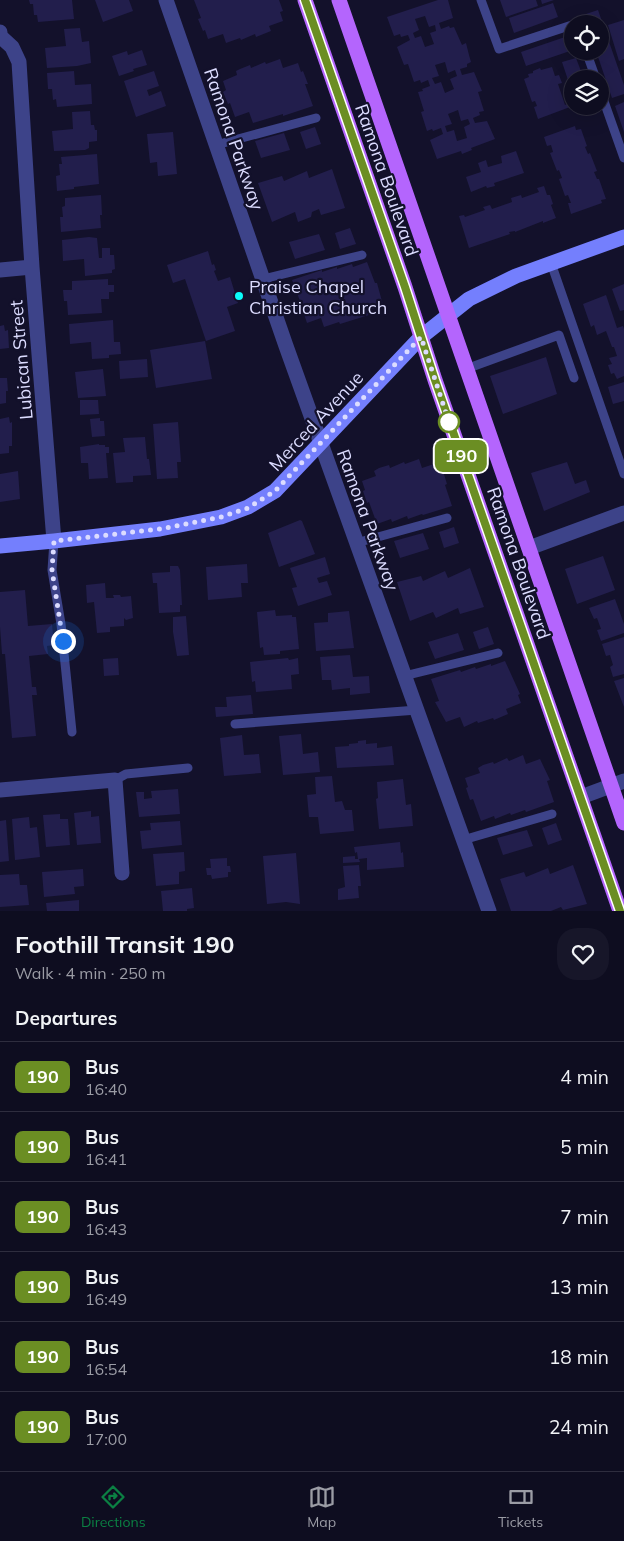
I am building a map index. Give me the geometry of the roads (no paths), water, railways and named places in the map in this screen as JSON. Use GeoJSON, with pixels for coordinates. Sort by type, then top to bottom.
{"type":"FeatureCollection","features":[{"type":"Feature","properties":{"kind":"main road","name":"Ramona Boulevard"},"geometry":{"type":"LineString","coordinates":[[305,0],[620,911]]}},
{"type":"Feature","properties":{"kind":"main road","name":"Ramona Boulevard"},"geometry":{"type":"LineString","coordinates":[[339,0],[528,548],[618,784],[624,823]]}},
{"type":"Feature","properties":{"kind":"street","name":"Ramona Parkway"},"geometry":{"type":"LineString","coordinates":[[166,0],[356,543],[489,911]]}},
{"type":"Feature","properties":{"kind":"street","name":"Lubican Street"},"geometry":{"type":"LineString","coordinates":[[0,32],[0,36],[12,47],[18,62],[54,541]]}},
{"type":"Feature","properties":{"kind":"street","name":"Merced Avenue"},"geometry":{"type":"LineString","coordinates":[[0,546],[160,529],[221,517],[248,508],[275,491],[421,337],[469,300],[516,276],[624,237]]}},
{"type":"Feature","properties":{"kind":"street"},"geometry":{"type":"LineString","coordinates":[[0,270],[32,267]]}},
{"type":"Feature","properties":{"kind":"street"},"geometry":{"type":"LineString","coordinates":[[528,548],[624,513]]}},
{"type":"Feature","properties":{"kind":"street"},"geometry":{"type":"LineString","coordinates":[[0,790],[115,780],[122,873]]}},
{"type":"Feature","properties":{"kind":"street"},"geometry":{"type":"LineString","coordinates":[[581,797],[618,784]]}},
{"type":"Feature","properties":{"kind":"lane"},"geometry":{"type":"LineString","coordinates":[[481,0],[499,49],[564,28]]}},
{"type":"Feature","properties":{"kind":"lane"},"geometry":{"type":"LineString","coordinates":[[609,115],[624,158]]}},
{"type":"Feature","properties":{"kind":"lane"},"geometry":{"type":"LineString","coordinates":[[216,145],[316,118]]}},
{"type":"Feature","properties":{"kind":"lane"},"geometry":{"type":"LineString","coordinates":[[263,279],[362,255]]}},
{"type":"Feature","properties":{"kind":"lane"},"geometry":{"type":"LineString","coordinates":[[551,263],[624,474]]}},
{"type":"Feature","properties":{"kind":"lane"},"geometry":{"type":"LineString","coordinates":[[466,368],[573,330]]}},
{"type":"Feature","properties":{"kind":"lane"},"geometry":{"type":"LineString","coordinates":[[559,335],[574,378]]}},
{"type":"Feature","properties":{"kind":"lane"},"geometry":{"type":"LineString","coordinates":[[356,543],[447,518]]}},
{"type":"Feature","properties":{"kind":"lane"},"geometry":{"type":"LineString","coordinates":[[54,541],[52,570],[62,624],[72,732]]}},
{"type":"Feature","properties":{"kind":"lane"},"geometry":{"type":"LineString","coordinates":[[404,676],[498,653]]}},
{"type":"Feature","properties":{"kind":"lane"},"geometry":{"type":"LineString","coordinates":[[235,724],[417,710]]}},
{"type":"Feature","properties":{"kind":"lane"},"geometry":{"type":"LineString","coordinates":[[115,780],[126,774],[188,768]]}},
{"type":"Feature","properties":{"kind":"lane"},"geometry":{"type":"LineString","coordinates":[[463,840],[552,814]]}},
{"type":"Feature","properties":{"kind":"place","name":"Praise Chapel Christian Church"},"geometry":{"type":"Point","coordinates":[239,296]}}]}
